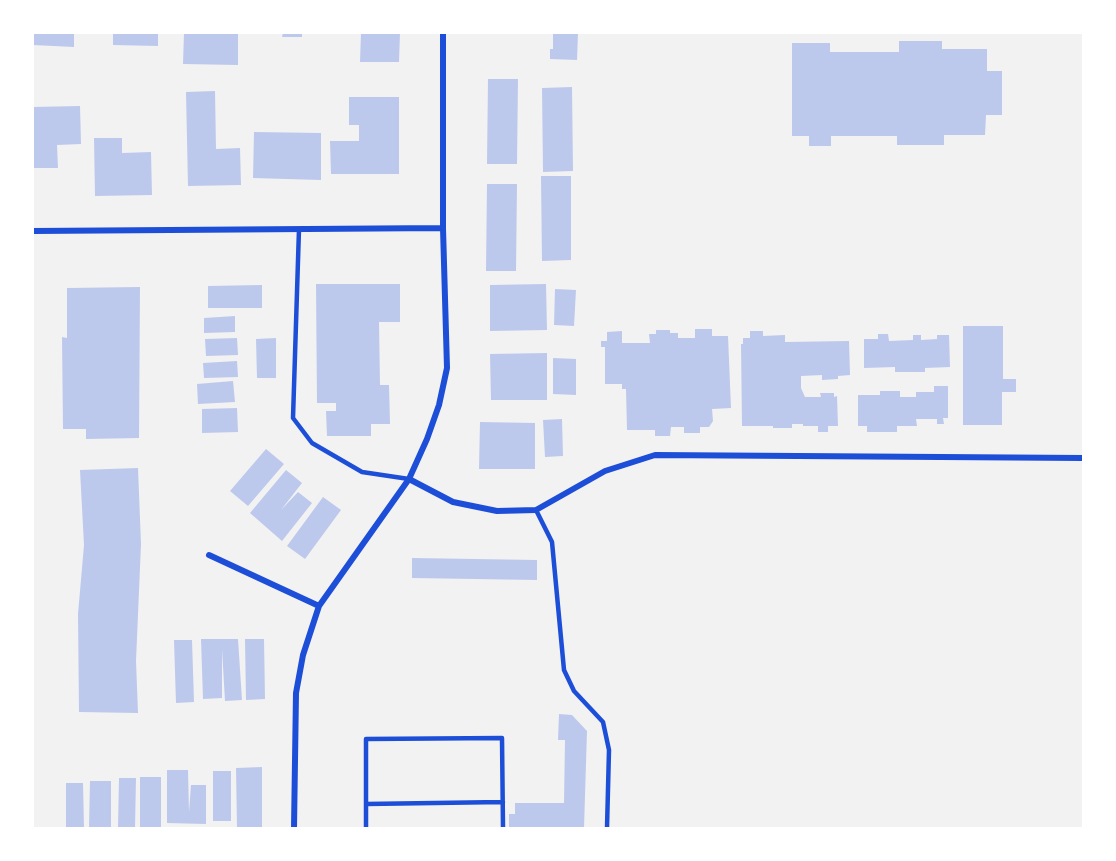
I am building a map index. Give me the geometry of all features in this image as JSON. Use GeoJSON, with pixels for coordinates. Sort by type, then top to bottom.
{"type":"FeatureCollection","features":[{"type":"Feature","properties":{"kind":"street"},"geometry":{"type":"LineString","coordinates":[[294,828],[296,693],[303,654],[319,606],[409,479],[439,405],[447,368],[443,228],[443,33]]}},
{"type":"Feature","properties":{"kind":"street"},"geometry":{"type":"LineString","coordinates":[[33,231],[443,228]]}},
{"type":"Feature","properties":{"kind":"street"},"geometry":{"type":"LineString","coordinates":[[409,479],[453,502],[497,512],[536,510],[605,471],[655,455],[1083,458]]}},
{"type":"Feature","properties":{"kind":"street"},"geometry":{"type":"LineString","coordinates":[[209,555],[319,606]]}},
{"type":"Feature","properties":{"kind":"lane"},"geometry":{"type":"LineString","coordinates":[[299,229],[293,418],[312,443],[362,472],[409,479]]}},
{"type":"Feature","properties":{"kind":"lane"},"geometry":{"type":"LineString","coordinates":[[536,510],[552,542],[564,670],[574,691],[603,722],[609,750],[607,828]]}},
{"type":"Feature","properties":{"kind":"lane"},"geometry":{"type":"LineString","coordinates":[[366,828],[366,739],[502,738],[503,828]]}},
{"type":"Feature","properties":{"kind":"lane"},"geometry":{"type":"LineString","coordinates":[[366,804],[503,802]]}},
{"type":"Feature","properties":{"kind":"building"},"geometry":{"type":"Polygon","coordinates":[[[33,33],[74,33],[74,47],[33,45],[33,33]]]}},
{"type":"Feature","properties":{"kind":"building"},"geometry":{"type":"Polygon","coordinates":[[[113,33],[158,33],[158,46],[113,45],[113,33]]]}},
{"type":"Feature","properties":{"kind":"building"},"geometry":{"type":"Polygon","coordinates":[[[184,33],[238,33],[238,65],[183,64],[184,33]]]}},
{"type":"Feature","properties":{"kind":"building"},"geometry":{"type":"Polygon","coordinates":[[[283,33],[302,33],[302,37],[282,37],[283,33]]]}},
{"type":"Feature","properties":{"kind":"building"},"geometry":{"type":"Polygon","coordinates":[[[361,33],[400,33],[399,62],[360,62],[361,33]]]}},
{"type":"Feature","properties":{"kind":"building"},"geometry":{"type":"Polygon","coordinates":[[[553,33],[578,33],[577,60],[550,59],[550,49],[553,49],[553,33]]]}},
{"type":"Feature","properties":{"kind":"building"},"geometry":{"type":"Polygon","coordinates":[[[899,41],[942,41],[942,49],[987,49],[987,71],[1002,71],[1002,115],[986,115],[985,135],[944,135],[944,145],[897,145],[897,136],[831,136],[831,146],[809,146],[809,136],[792,136],[792,43],[830,43],[830,52],[899,52],[899,41]]]}},
{"type":"Feature","properties":{"kind":"building"},"geometry":{"type":"Polygon","coordinates":[[[488,79],[518,79],[517,164],[487,164],[488,79]]]}},
{"type":"Feature","properties":{"kind":"building"},"geometry":{"type":"Polygon","coordinates":[[[572,87],[573,171],[543,172],[542,88],[572,87]]]}},
{"type":"Feature","properties":{"kind":"building"},"geometry":{"type":"Polygon","coordinates":[[[215,91],[216,149],[240,148],[241,185],[188,186],[186,92],[215,91]]]}},
{"type":"Feature","properties":{"kind":"building"},"geometry":{"type":"Polygon","coordinates":[[[349,97],[399,97],[399,174],[331,174],[330,141],[359,141],[359,125],[349,125],[349,97]]]}},
{"type":"Feature","properties":{"kind":"building"},"geometry":{"type":"Polygon","coordinates":[[[80,106],[81,144],[57,145],[58,168],[33,168],[33,107],[80,106]]]}},
{"type":"Feature","properties":{"kind":"building"},"geometry":{"type":"Polygon","coordinates":[[[254,132],[321,133],[321,180],[253,178],[254,132]]]}},
{"type":"Feature","properties":{"kind":"building"},"geometry":{"type":"Polygon","coordinates":[[[94,138],[122,138],[122,153],[151,152],[152,195],[95,196],[94,138]]]}},
{"type":"Feature","properties":{"kind":"building"},"geometry":{"type":"Polygon","coordinates":[[[541,176],[571,176],[571,260],[542,261],[541,176]]]}},
{"type":"Feature","properties":{"kind":"building"},"geometry":{"type":"Polygon","coordinates":[[[487,184],[517,184],[516,271],[486,271],[487,184]]]}},
{"type":"Feature","properties":{"kind":"building"},"geometry":{"type":"Polygon","coordinates":[[[316,284],[400,284],[400,322],[379,322],[380,385],[389,385],[390,424],[371,424],[371,436],[327,436],[326,411],[336,411],[336,403],[317,403],[316,284]]]}},
{"type":"Feature","properties":{"kind":"building"},"geometry":{"type":"Polygon","coordinates":[[[546,284],[547,330],[490,331],[490,285],[546,284]]]}},
{"type":"Feature","properties":{"kind":"building"},"geometry":{"type":"Polygon","coordinates":[[[262,285],[262,308],[208,308],[208,286],[262,285]]]}},
{"type":"Feature","properties":{"kind":"building"},"geometry":{"type":"Polygon","coordinates":[[[140,287],[139,438],[86,439],[86,429],[63,429],[62,337],[67,338],[67,288],[140,287]]]}},
{"type":"Feature","properties":{"kind":"building"},"geometry":{"type":"Polygon","coordinates":[[[555,289],[576,290],[574,326],[554,325],[555,289]]]}},
{"type":"Feature","properties":{"kind":"building"},"geometry":{"type":"Polygon","coordinates":[[[235,316],[235,332],[204,333],[204,318],[235,316]]]}},
{"type":"Feature","properties":{"kind":"building"},"geometry":{"type":"Polygon","coordinates":[[[963,326],[1003,326],[1003,379],[1016,379],[1016,392],[1002,392],[1002,425],[963,425],[963,326]]]}},
{"type":"Feature","properties":{"kind":"building"},"geometry":{"type":"Polygon","coordinates":[[[695,329],[712,329],[712,336],[728,336],[731,408],[712,409],[713,421],[709,427],[700,427],[700,433],[684,433],[684,427],[671,427],[670,436],[655,436],[655,430],[627,430],[626,389],[622,389],[622,384],[605,384],[605,347],[601,347],[601,341],[607,341],[607,332],[622,331],[622,343],[650,343],[649,334],[656,334],[656,330],[670,330],[670,333],[678,333],[678,338],[695,338],[695,329]]]}},
{"type":"Feature","properties":{"kind":"building"},"geometry":{"type":"Polygon","coordinates":[[[750,331],[763,331],[763,336],[785,335],[785,342],[849,341],[850,375],[838,376],[838,379],[822,380],[822,375],[801,376],[801,388],[805,397],[821,397],[820,393],[834,393],[834,397],[837,396],[838,426],[828,426],[828,432],[818,432],[818,426],[803,426],[803,424],[792,424],[792,428],[742,426],[741,344],[743,344],[743,338],[750,338],[750,331]]]}},
{"type":"Feature","properties":{"kind":"building"},"geometry":{"type":"Polygon","coordinates":[[[878,334],[888,334],[889,341],[913,340],[913,335],[921,335],[921,340],[937,339],[937,335],[949,335],[950,367],[925,368],[925,372],[895,372],[895,367],[864,368],[864,339],[878,339],[878,334]]]}},
{"type":"Feature","properties":{"kind":"building"},"geometry":{"type":"Polygon","coordinates":[[[237,338],[238,355],[206,356],[205,339],[237,338]]]}},
{"type":"Feature","properties":{"kind":"building"},"geometry":{"type":"Polygon","coordinates":[[[276,338],[276,378],[257,378],[256,339],[276,338]]]}},
{"type":"Feature","properties":{"kind":"building"},"geometry":{"type":"Polygon","coordinates":[[[547,353],[547,400],[491,400],[490,354],[547,353]]]}},
{"type":"Feature","properties":{"kind":"building"},"geometry":{"type":"Polygon","coordinates":[[[553,358],[576,359],[576,395],[553,394],[553,358]]]}},
{"type":"Feature","properties":{"kind":"building"},"geometry":{"type":"Polygon","coordinates":[[[237,361],[238,377],[204,378],[203,363],[237,361]]]}},
{"type":"Feature","properties":{"kind":"building"},"geometry":{"type":"Polygon","coordinates":[[[233,381],[235,402],[198,404],[197,384],[233,381]]]}},
{"type":"Feature","properties":{"kind":"building"},"geometry":{"type":"Polygon","coordinates":[[[934,386],[948,386],[948,418],[943,418],[944,424],[937,424],[937,419],[916,419],[917,426],[897,426],[897,432],[867,432],[867,426],[858,426],[858,395],[880,395],[880,391],[900,391],[900,397],[916,397],[916,392],[934,392],[934,386]]]}},
{"type":"Feature","properties":{"kind":"building"},"geometry":{"type":"Polygon","coordinates":[[[237,408],[238,432],[202,433],[202,409],[237,408]]]}},
{"type":"Feature","properties":{"kind":"building"},"geometry":{"type":"Polygon","coordinates":[[[562,419],[563,456],[545,457],[543,420],[562,419]]]}},
{"type":"Feature","properties":{"kind":"building"},"geometry":{"type":"Polygon","coordinates":[[[480,422],[535,423],[535,469],[479,469],[480,422]]]}},
{"type":"Feature","properties":{"kind":"building"},"geometry":{"type":"Polygon","coordinates":[[[266,449],[284,464],[248,506],[230,491],[266,449]]]}},
{"type":"Feature","properties":{"kind":"building"},"geometry":{"type":"Polygon","coordinates":[[[138,468],[141,544],[136,661],[138,713],[79,712],[78,614],[84,545],[80,470],[138,468]]]}},
{"type":"Feature","properties":{"kind":"building"},"geometry":{"type":"Polygon","coordinates":[[[286,470],[302,483],[281,510],[298,492],[312,503],[282,541],[250,513],[286,470]]]}},
{"type":"Feature","properties":{"kind":"building"},"geometry":{"type":"Polygon","coordinates":[[[323,497],[341,510],[305,559],[287,546],[323,497]]]}},
{"type":"Feature","properties":{"kind":"building"},"geometry":{"type":"Polygon","coordinates":[[[412,558],[537,560],[537,580],[412,578],[412,558]]]}},
{"type":"Feature","properties":{"kind":"building"},"geometry":{"type":"Polygon","coordinates":[[[201,639],[238,639],[242,700],[225,701],[222,649],[222,698],[203,699],[201,639]]]}},
{"type":"Feature","properties":{"kind":"building"},"geometry":{"type":"Polygon","coordinates":[[[245,639],[264,639],[265,699],[246,700],[245,639]]]}},
{"type":"Feature","properties":{"kind":"building"},"geometry":{"type":"Polygon","coordinates":[[[174,640],[192,640],[194,702],[176,703],[174,640]]]}},
{"type":"Feature","properties":{"kind":"building"},"geometry":{"type":"Polygon","coordinates":[[[559,714],[572,715],[587,731],[584,828],[509,828],[509,814],[515,814],[515,803],[564,803],[565,740],[558,740],[559,714]]]}},
{"type":"Feature","properties":{"kind":"building"},"geometry":{"type":"Polygon","coordinates":[[[262,767],[262,827],[237,827],[236,768],[262,767]]]}},
{"type":"Feature","properties":{"kind":"building"},"geometry":{"type":"Polygon","coordinates":[[[167,770],[188,770],[189,812],[191,785],[206,785],[206,824],[167,823],[167,770]]]}},
{"type":"Feature","properties":{"kind":"building"},"geometry":{"type":"Polygon","coordinates":[[[213,771],[231,771],[231,821],[213,821],[213,771]]]}},
{"type":"Feature","properties":{"kind":"building"},"geometry":{"type":"Polygon","coordinates":[[[140,777],[161,777],[161,828],[140,828],[140,777]]]}},
{"type":"Feature","properties":{"kind":"building"},"geometry":{"type":"Polygon","coordinates":[[[119,778],[136,778],[135,828],[118,828],[119,778]]]}},
{"type":"Feature","properties":{"kind":"building"},"geometry":{"type":"Polygon","coordinates":[[[90,781],[111,781],[111,828],[89,828],[90,781]]]}},
{"type":"Feature","properties":{"kind":"building"},"geometry":{"type":"Polygon","coordinates":[[[66,783],[83,783],[84,828],[66,828],[66,783]]]}}]}
